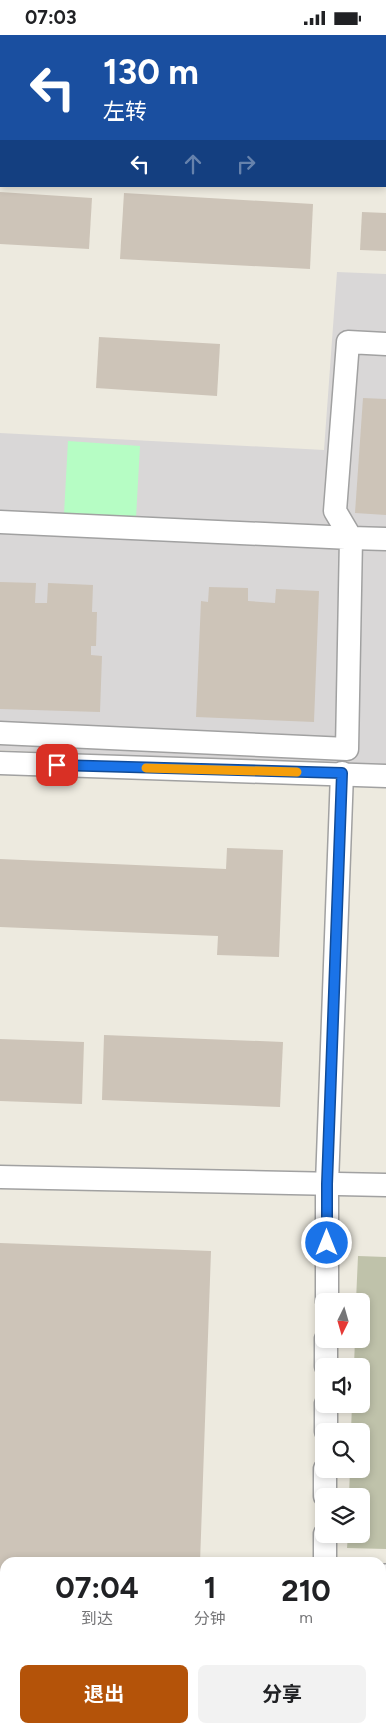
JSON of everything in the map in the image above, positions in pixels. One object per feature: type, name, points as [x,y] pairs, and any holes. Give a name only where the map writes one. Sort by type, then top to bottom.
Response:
[{"type":"street","points":[[0,733],[347,749],[351,538],[335,511],[348,342],[386,344]]},
{"type":"street","points":[[0,522],[386,539]]},
{"type":"street","points":[[0,763],[342,773],[386,776]]},
{"type":"street","points":[[327,1293],[327,1184],[342,773]]},
{"type":"street","points":[[0,1177],[386,1185]]},
{"type":"street","points":[[325,1543],[325,1557]]},
{"type":"shaded area","points":[[337,272],[386,274],[386,767],[0,750],[0,433],[324,450]]},
{"type":"shaded area","points":[[358,1256],[386,1257],[386,1549],[347,1548],[347,1543],[370,1543],[370,1488],[349,1488],[350,1478],[370,1478],[370,1423],[351,1423],[352,1413],[370,1413],[370,1358],[354,1358],[355,1348],[370,1348],[370,1293],[356,1293]]},
{"type":"green space","points":[[68,441],[140,446],[136,518],[64,514]]},
{"type":"building","points":[[0,192],[92,198],[89,249],[0,244]]},
{"type":"building","points":[[124,193],[313,204],[310,269],[120,259]]},
{"type":"building","points":[[362,212],[386,213],[386,251],[360,250]]},
{"type":"building","points":[[99,337],[220,344],[217,396],[96,388]]},
{"type":"building","points":[[363,398],[386,399],[386,515],[355,513]]},
{"type":"building","points":[[0,582],[36,583],[35,603],[47,603],[48,583],[93,585],[92,612],[97,612],[96,646],[91,646],[91,655],[102,656],[100,712],[0,709]]},
{"type":"building","points":[[209,587],[248,588],[248,601],[275,603],[276,589],[319,591],[314,722],[196,717],[201,601],[208,602]]},
{"type":"building","points":[[227,848],[283,850],[279,957],[217,955],[218,936],[0,927],[0,859],[226,869]]},
{"type":"building","points":[[104,1035],[283,1042],[280,1107],[102,1100]]},
{"type":"building","points":[[0,1039],[84,1042],[82,1104],[0,1101]]},
{"type":"building","points":[[0,1243],[211,1251],[200,1557],[0,1557]]},
{"type":"slow traffic","points":[[146,768],[297,772]]},
{"type":"route","points":[[57,765],[342,773],[327,1184],[327,1243]]}]
